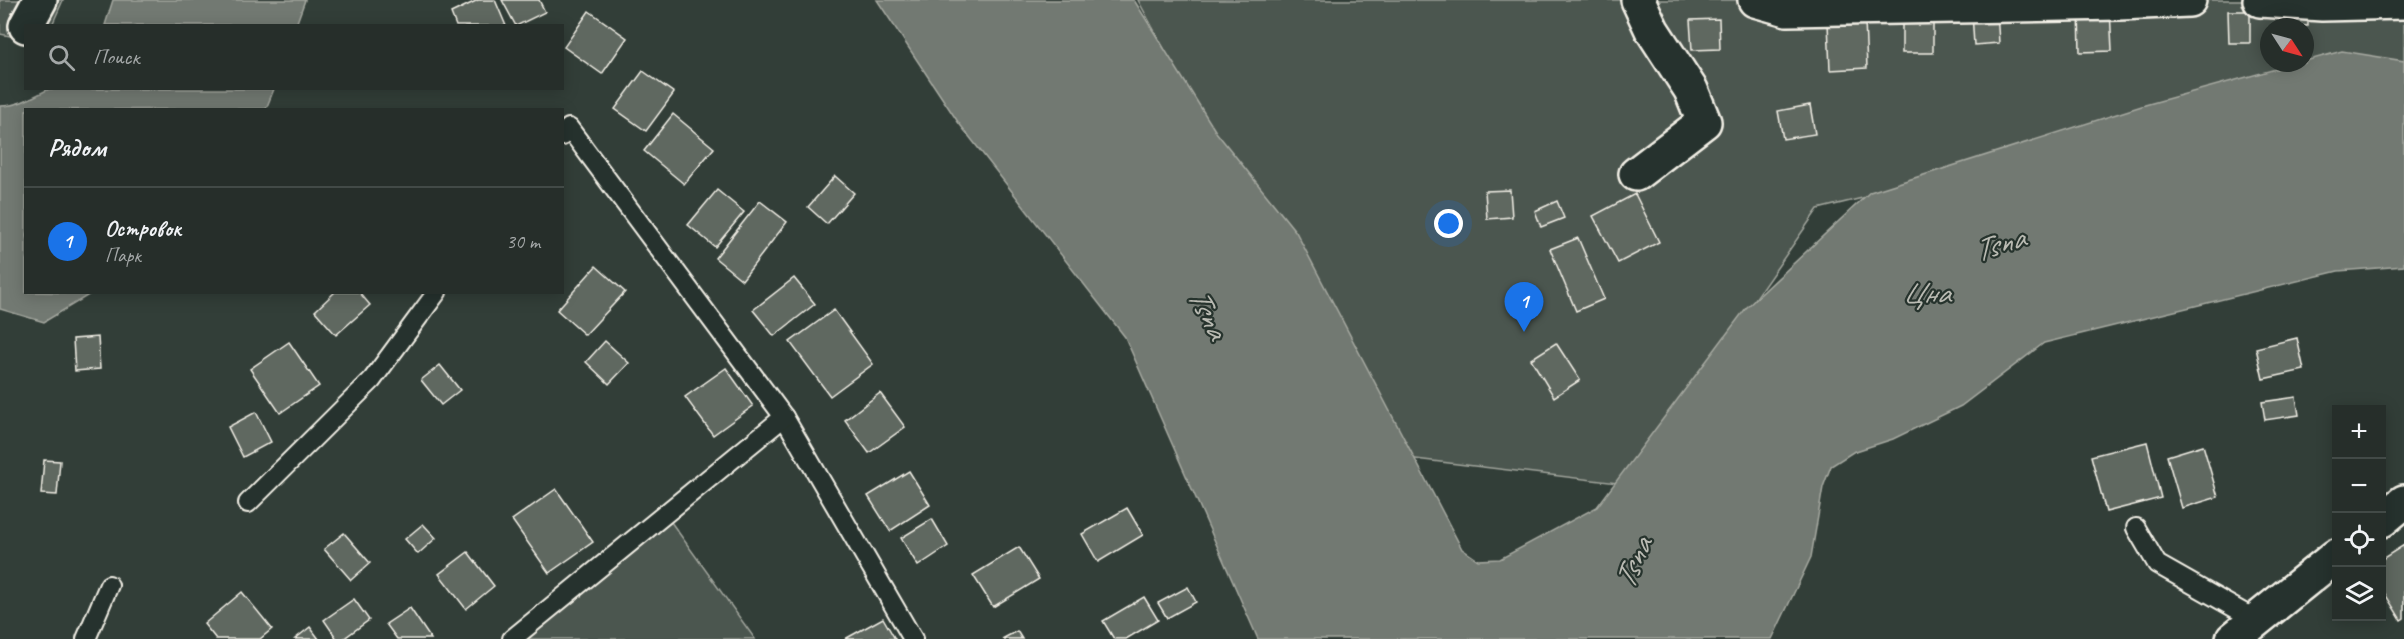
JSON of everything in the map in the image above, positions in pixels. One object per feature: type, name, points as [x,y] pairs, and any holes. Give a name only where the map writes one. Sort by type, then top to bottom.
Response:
[{"type":"street","points":[[27,24],[40,0]]},
{"type":"street","points":[[1636,174],[1704,122],[1691,90],[1652,30],[1638,0]]},
{"type":"street","points":[[1755,0],[1787,9],[2107,4],[2189,0]]},
{"type":"street","points":[[2260,0],[2322,4],[2404,2]]},
{"type":"street","points":[[0,28],[24,28]]},
{"type":"street","points":[[2386,517],[2403,502]]},
{"type":"street","points":[[2244,630],[2332,560]]},
{"type":"lane","points":[[564,134],[569,128],[784,417],[913,639]]},
{"type":"lane","points":[[248,503],[372,380],[436,294]]},
{"type":"lane","points":[[512,639],[784,417]]},
{"type":"lane","points":[[2136,528],[2157,564],[2244,630]]},
{"type":"lane","points":[[86,639],[109,585]]},
{"type":"shaded area","points":[[0,0],[63,0],[52,24],[24,24],[24,39],[0,34]]},
{"type":"shaded area","points":[[1138,0],[2404,0],[2404,117],[2182,119],[1818,209],[1626,484],[1382,455]]},
{"type":"shaded area","points":[[671,522],[755,639],[527,639]]},
{"type":"water","points":[[113,0],[305,0],[296,24],[105,24]]},
{"type":"water","name":"Цна","points":[[877,0],[1134,0],[1216,132],[1296,232],[1462,549],[1478,560],[1500,559],[1597,507],[1746,308],[1870,192],[2145,105],[2265,72],[2314,72],[2314,59],[2342,51],[2404,61],[2404,266],[2338,271],[2044,343],[1961,406],[1893,439],[1853,452],[1831,466],[1823,487],[1811,557],[1772,639],[1258,639],[1125,337],[958,122]]},
{"type":"water","points":[[47,90],[274,90],[266,108],[24,108],[24,294],[90,294],[44,322],[0,309],[0,106],[19,103]]},
{"type":"building","points":[[478,0],[495,0],[505,24],[455,24],[451,13]]},
{"type":"building","points":[[502,0],[539,0],[545,12],[520,24],[515,24]]},
{"type":"building","points":[[2279,4],[2308,5],[2308,18],[2279,18]]},
{"type":"building","points":[[2110,9],[2112,51],[2080,52],[2079,10]]},
{"type":"building","points":[[589,11],[627,38],[602,74],[564,47]]},
{"type":"building","points":[[2228,11],[2250,11],[2250,43],[2229,43]]},
{"type":"building","points":[[1997,12],[1999,43],[1974,45],[1972,13]]},
{"type":"building","points":[[1902,14],[1933,14],[1933,53],[1902,53]]},
{"type":"building","points":[[1719,19],[1720,49],[1692,50],[1690,20]]},
{"type":"building","points":[[1865,21],[1867,68],[1830,70],[1828,23]]},
{"type":"building","points":[[643,71],[674,93],[646,131],[615,109]]},
{"type":"building","points":[[1810,105],[1815,134],[1783,139],[1778,111]]},
{"type":"building","points":[[673,114],[714,148],[684,184],[644,151]]},
{"type":"building","points":[[835,176],[854,193],[827,224],[808,207]]},
{"type":"building","points":[[717,190],[744,212],[715,247],[688,225]]},
{"type":"building","points":[[1510,190],[1512,217],[1487,219],[1485,191]]},
{"type":"building","points":[[1635,194],[1659,242],[1618,263],[1593,216]]},
{"type":"building","points":[[760,201],[787,222],[742,280],[715,258]]},
{"type":"building","points":[[1557,201],[1564,218],[1541,227],[1535,211]]},
{"type":"building","points":[[1578,238],[1604,299],[1576,311],[1550,249]]},
{"type":"building","points":[[596,266],[625,292],[585,335],[557,310]]},
{"type":"building","points":[[794,278],[815,304],[774,336],[753,310]]},
{"type":"building","points":[[333,294],[361,294],[370,305],[336,335],[315,311]]},
{"type":"building","points":[[834,310],[873,364],[830,396],[790,342]]},
{"type":"building","points":[[98,337],[100,369],[75,371],[73,339]]},
{"type":"building","points":[[2297,338],[2304,370],[2263,379],[2256,348]]},
{"type":"building","points":[[605,341],[629,363],[609,384],[586,362]]},
{"type":"building","points":[[289,342],[319,386],[280,413],[250,369]]},
{"type":"building","points":[[1556,343],[1580,380],[1554,397],[1531,359]]},
{"type":"building","points":[[440,365],[460,390],[441,405],[421,380]]},
{"type":"building","points":[[726,368],[753,406],[713,435],[685,397]]},
{"type":"building","points":[[880,393],[905,427],[869,453],[845,420]]},
{"type":"building","points":[[2296,397],[2299,415],[2265,420],[2262,402]]},
{"type":"building","points":[[256,412],[271,442],[243,457],[228,427]]},
{"type":"building","points":[[2147,442],[2161,498],[2106,512],[2091,456]]},
{"type":"building","points":[[2203,445],[2218,497],[2182,508],[2167,456]]},
{"type":"building","points":[[44,460],[60,461],[57,495],[41,494]]},
{"type":"building","points":[[909,471],[930,505],[890,531],[868,496]]},
{"type":"building","points":[[556,489],[593,542],[549,573],[512,520]]},
{"type":"building","points":[[1127,508],[1143,535],[1098,562],[1082,534]]},
{"type":"building","points":[[932,519],[948,546],[918,566],[901,538]]},
{"type":"building","points":[[423,524],[436,538],[418,554],[405,539]]},
{"type":"building","points":[[344,533],[370,563],[351,580],[324,549]]},
{"type":"building","points":[[2404,545],[2404,618],[2401,620],[2386,596],[2386,556]]},
{"type":"building","points":[[1019,547],[1039,579],[993,607],[973,575]]},
{"type":"building","points":[[468,552],[494,586],[466,609],[439,574]]},
{"type":"building","points":[[1188,587],[1196,602],[1167,618],[1158,603]]},
{"type":"building","points":[[242,592],[272,629],[260,639],[216,639],[204,624]]},
{"type":"building","points":[[1144,597],[1158,620],[1126,639],[1114,639],[1103,621]]},
{"type":"building","points":[[354,599],[369,620],[343,639],[337,639],[324,620]]},
{"type":"building","points":[[410,608],[431,639],[397,639],[386,624]]},
{"type":"building","points":[[883,618],[895,639],[845,639]]},
{"type":"building","points":[[310,627],[319,639],[295,639]]},
{"type":"building","points":[[1017,631],[1022,639],[1002,639]]},
{"type":"place","name":"Островок","points":[[1524,332]]},
{"type":"water label","name":"Tsna","points":[[1999,244]]},
{"type":"water label","name":"Tsna","points":[[1208,313]]},
{"type":"water label","name":"Tsna","points":[[1633,563]]}]
